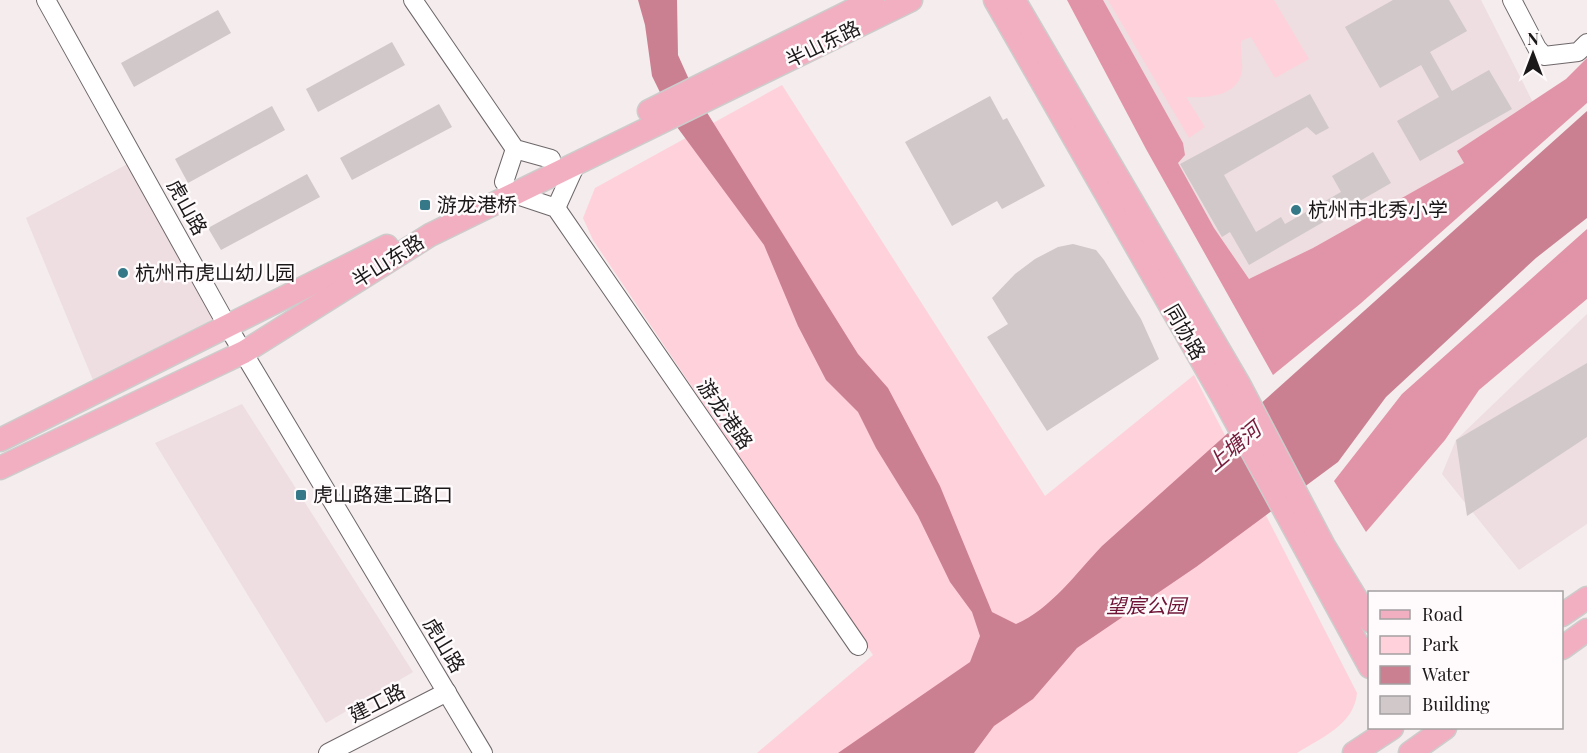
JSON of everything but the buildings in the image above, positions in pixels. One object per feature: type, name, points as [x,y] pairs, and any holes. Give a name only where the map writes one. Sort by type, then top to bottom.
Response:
[{"type":"main road","name":"半山东路","points":[[733,79],[873,0]]},
{"type":"main road","name":"半山东路","points":[[0,468],[244,352],[509,188],[551,159],[664,112],[911,0]]},
{"type":"main road","name":"同协路","points":[[995,0],[1231,390]]},
{"type":"main road","name":"同协路","points":[[1014,0],[1231,390],[1316,550],[1368,663]]},
{"type":"main road","name":"半山东路","points":[[0,440],[392,244],[429,220],[576,164],[664,112]]},
{"type":"main road","name":"同协路","points":[[1316,550],[1368,618]]},
{"type":"main road","points":[[1563,614],[1587,598]]},
{"type":"main road","points":[[1563,647],[1587,630]]},
{"type":"main road","points":[[1354,753],[1390,729]]},
{"type":"main road","points":[[1401,729],[1411,753],[1438,736]]},
{"type":"street","name":"虎山路","points":[[46,0],[228,327],[483,753]]},
{"type":"street","points":[[413,0],[515,149],[551,159]]},
{"type":"street","points":[[1512,0],[1537,48],[1545,56],[1578,52],[1587,43]]},
{"type":"street","points":[[515,149],[509,188],[556,208],[576,164]]},
{"type":"street","name":"游龙港路","points":[[556,208],[858,646]]},
{"type":"street","name":"建工路","points":[[328,753],[447,692]]},
{"type":"shaded area","points":[[1067,0],[1103,0],[1183,143],[1185,155],[1178,163],[1214,228],[1249,279],[1313,248],[1464,163],[1457,151],[1566,79],[1587,58],[1587,103],[1360,304],[1273,375],[1146,149]]},
{"type":"shaded area","name":"杭州市北秀小学","points":[[1089,0],[1481,0],[1544,124],[1242,296]]},
{"type":"shaded area","name":"杭州市虎山幼儿园","points":[[135,160],[228,327],[98,392],[26,218]]},
{"type":"shaded area","points":[[1587,229],[1587,299],[1479,390],[1445,440],[1366,532],[1334,481],[1402,394]]},
{"type":"shaded area","points":[[1587,314],[1587,524],[1519,570],[1442,474],[1456,440]]},
{"type":"shaded area","points":[[242,404],[413,672],[326,723],[155,443]]},
{"type":"green space","points":[[1108,0],[1274,0],[1309,59],[1275,78],[1251,37],[1241,41],[1242,70],[1235,86],[1212,96],[1186,97],[1205,127],[1189,138]]},
{"type":"green space","name":"望宸公园","points":[[782,85],[1045,496],[1194,375],[1357,693],[1350,714],[1335,729],[1297,753],[757,753],[873,655],[593,240],[583,218],[595,188]]},
{"type":"water","name":"上塘河","points":[[638,0],[677,0],[678,55],[696,95],[858,354],[888,388],[940,486],[992,612],[1016,624],[1052,600],[1102,546],[1587,111],[1587,218],[1536,258],[1386,397],[1338,462],[1196,567],[1077,648],[1033,699],[994,726],[974,753],[838,753],[970,662],[980,636],[972,612],[950,582],[918,516],[876,448],[858,412],[826,380],[798,326],[764,245],[677,127],[652,76],[645,25]]},
{"type":"place","name":"游龙港桥","points":[[425,205]]},
{"type":"place","name":"杭州市北秀小学","points":[[1296,210]]},
{"type":"place","name":"杭州市虎山幼儿园","points":[[123,273]]},
{"type":"place","name":"虎山路建工路口","points":[[301,495]]}]
